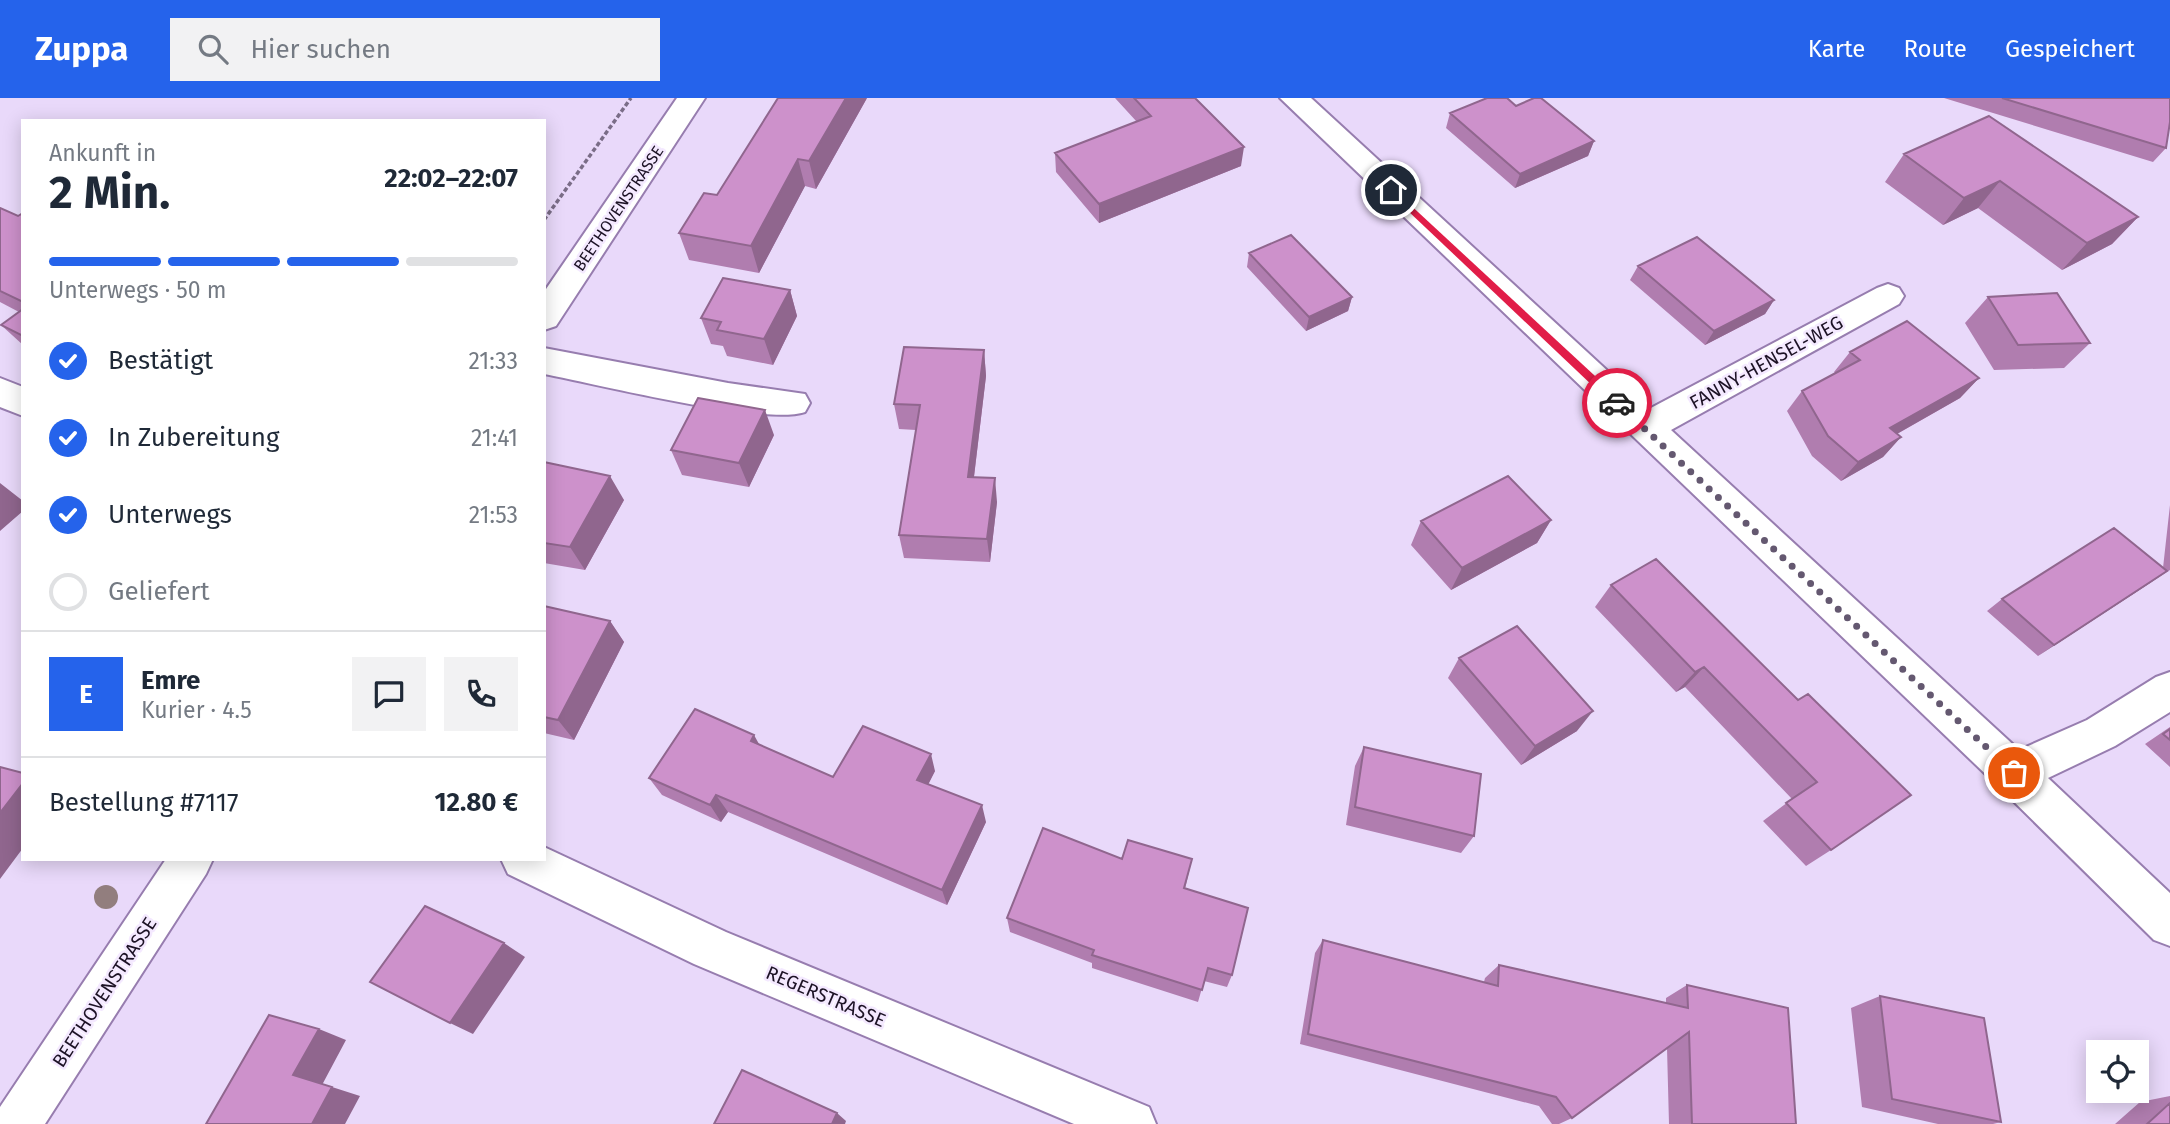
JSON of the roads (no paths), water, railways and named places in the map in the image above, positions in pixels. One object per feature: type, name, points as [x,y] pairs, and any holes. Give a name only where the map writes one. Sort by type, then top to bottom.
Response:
[{"type":"street","name":"BEETHOVENSTRASSE","points":[[546,315],[691,98]]},
{"type":"street","points":[[1294,98],[2014,773],[2170,924]]},
{"type":"street","name":"FANNY-HENSEL-WEG","points":[[1644,428],[1888,296]]},
{"type":"street","points":[[546,361],[728,396],[793,403]]},
{"type":"street","points":[[0,391],[21,402]]},
{"type":"street","points":[[2014,773],[2101,733],[2170,690]]},
{"type":"street","name":"BEETHOVENSTRASSE","points":[[17,1124],[190,861]]},
{"type":"street","name":"REGERSTRASSE","points":[[527,861],[710,948],[1132,1124]]}]
